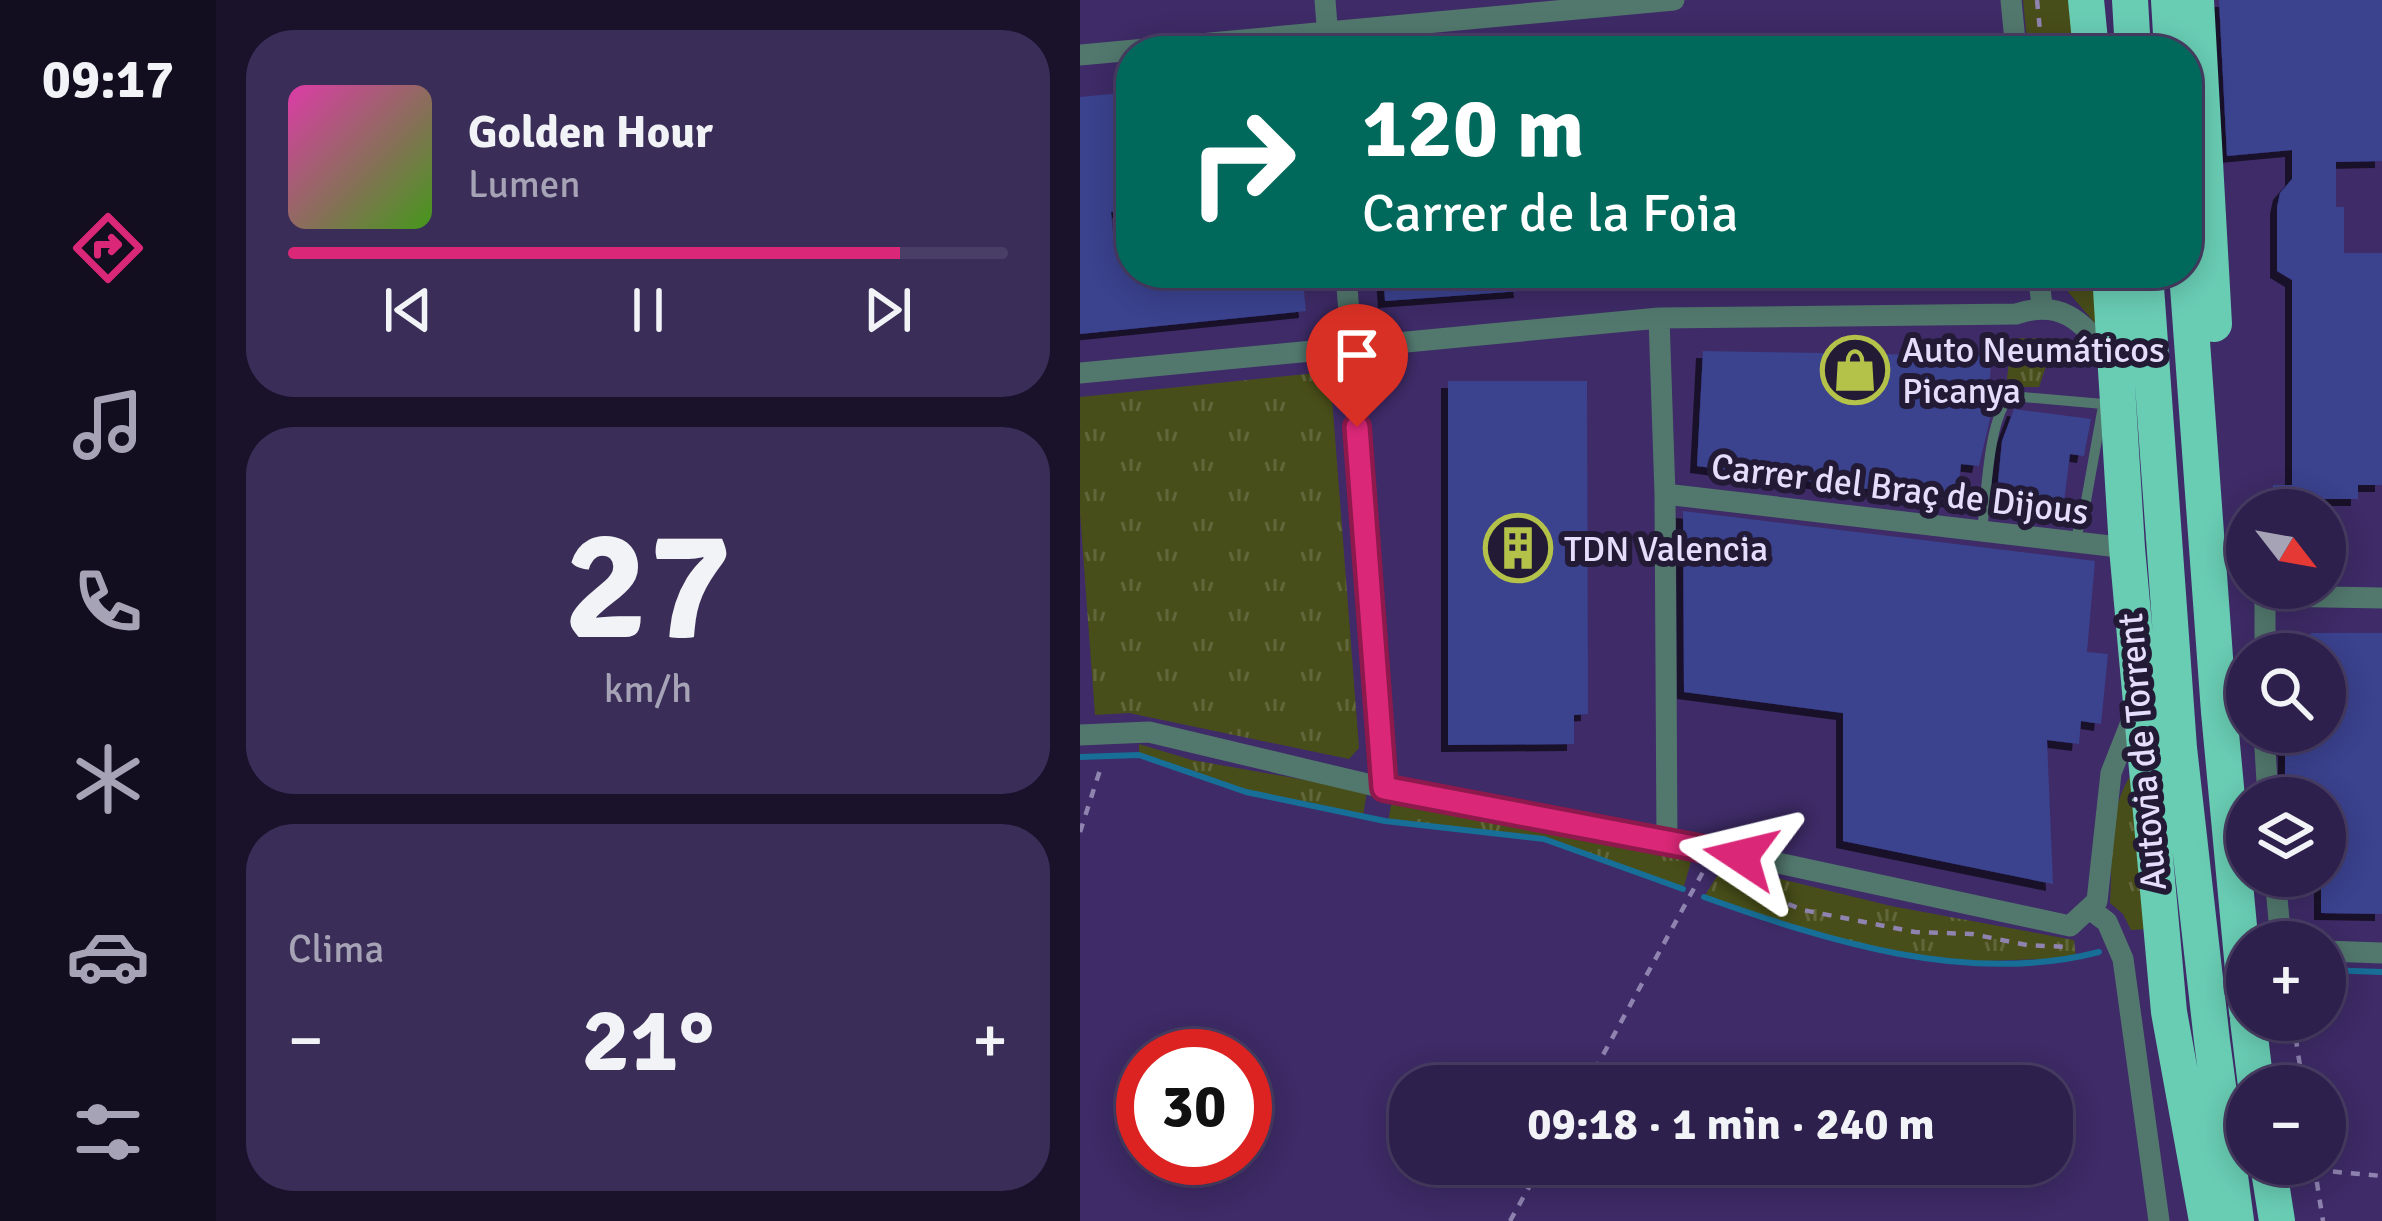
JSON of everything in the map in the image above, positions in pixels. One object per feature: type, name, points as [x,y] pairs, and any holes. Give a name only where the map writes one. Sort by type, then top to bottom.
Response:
[{"type":"highway","points":[[2086,0],[2090,36]]},
{"type":"highway","points":[[2130,0],[2132,36]]},
{"type":"highway","points":[[2169,0],[2171,36]]},
{"type":"highway","points":[[2196,0],[2198,36]]},
{"type":"highway","points":[[2202,100],[2214,300],[2219,712]]},
{"type":"highway","points":[[2111,288],[2127,548],[2169,1012],[2207,1221]]},
{"type":"highway","name":"Autovia de Torrent","points":[[2147,288],[2179,748],[2236,1221]]},
{"type":"highway","points":[[2188,288],[2238,921]]},
{"type":"highway","points":[[2271,1185],[2277,1221]]},
{"type":"street","points":[[1325,0],[1328,36]]},
{"type":"street","points":[[1377,36],[1674,0]]},
{"type":"street","points":[[2011,0],[2015,36]]},
{"type":"street","points":[[1080,55],[1116,53]]},
{"type":"street","points":[[1347,288],[1384,788]]},
{"type":"street","points":[[2040,288],[2042,305]]},
{"type":"street","points":[[1080,374],[1659,318],[2016,314],[2042,305],[2068,313],[2118,366]]},
{"type":"street","points":[[1659,318],[1667,844]]},
{"type":"street","name":"Carrer del Braç de Dijous","points":[[1665,494],[2127,548]]},
{"type":"street","points":[[2265,633],[2265,596],[2382,598]]},
{"type":"street","points":[[1080,735],[1149,732],[1384,788],[2070,926],[2097,901],[2111,773],[2142,694]]},
{"type":"street","points":[[2091,910],[2107,922],[2123,959],[2158,1221]]},
{"type":"street","points":[[2346,951],[2382,953]]},
{"type":"lane","points":[[2074,542],[2084,512],[2103,404],[2118,366]]},
{"type":"lane","points":[[1982,531],[1996,422],[2005,400],[2103,404]]},
{"type":"path","points":[[2037,0],[2041,36]]},
{"type":"path","points":[[1080,832],[1101,767]]},
{"type":"path","points":[[1598,1065],[1690,901],[1712,852]]},
{"type":"path","points":[[1766,874],[1771,897],[1803,910],[1915,932],[1972,934],[2058,948],[2078,945]]},
{"type":"path","points":[[2346,1171],[2382,1176]]},
{"type":"path","points":[[1510,1221],[1530,1185]]},
{"type":"path","points":[[2318,1185],[2323,1221]]},
{"type":"green space","points":[[2023,0],[2075,0],[2078,36],[2027,36]]},
{"type":"green space","points":[[2065,288],[2099,288],[2099,328]]},
{"type":"green space","points":[[2012,338],[2069,339],[2061,360],[2048,360],[2039,387],[2006,387]]},
{"type":"green space","points":[[1317,373],[1331,385],[1359,748],[1349,759],[1129,713],[1095,715],[1080,513],[1080,397]]},
{"type":"green space","points":[[1139,744],[1192,760],[1367,791],[1363,816],[1246,792],[1139,755]]},
{"type":"green space","points":[[2132,774],[2150,929],[2131,930],[2110,903],[2115,819]]},
{"type":"green space","points":[[1392,800],[1571,833],[1691,862],[1683,889],[1544,839],[1388,822]]},
{"type":"green space","points":[[1724,865],[1891,906],[2074,940],[2076,958],[1953,962],[1835,939],[1704,897]]},
{"type":"building","points":[[2219,0],[2382,0],[2382,161],[2336,162],[2336,207],[2344,207],[2344,253],[2382,253],[2382,485],[2358,485],[2358,499],[2346,499],[2346,489],[2273,489],[2273,485],[2292,485],[2292,280],[2277,271],[2277,207],[2280,193],[2292,179],[2292,150],[2227,156]]},
{"type":"building","points":[[1116,93],[1116,212],[1111,212],[1116,288],[1304,288],[1306,311],[1080,334],[1080,97]]},
{"type":"building","points":[[1384,288],[1521,291],[1385,301]]},
{"type":"building","points":[[1703,351],[1992,356],[1987,405],[1993,406],[1979,466],[1961,464],[1957,501],[1697,466]]},
{"type":"building","name":"TDN Valencia","points":[[1448,381],[1587,381],[1588,714],[1574,715],[1574,744],[1448,745]]},
{"type":"building","points":[[2014,409],[2091,419],[2084,456],[2070,454],[2063,510],[1996,502],[2002,441]]},
{"type":"building","points":[[1683,511],[2095,561],[2087,652],[2108,654],[2101,724],[2081,721],[2079,744],[2047,740],[2053,884],[1843,841],[1843,713],[1684,692]]},
{"type":"building","points":[[2346,633],[2382,633],[2382,914],[2321,913],[2321,897],[2346,897],[2346,777],[2285,777],[2285,753],[2346,753]]},
{"type":"waterway","points":[[1080,757],[1139,755],[1246,792],[1385,821],[1544,839],[1683,889]]},
{"type":"waterway","points":[[1704,897],[1799,929],[1898,954],[1999,964],[2099,952]]},
{"type":"waterway","points":[[2346,971],[2382,972]]},
{"type":"place","name":"Auto Neumáticos Picanya","points":[[1855,370]]},
{"type":"place","name":"TDN Valencia","points":[[1518,548]]},
{"type":"route","points":[[1357,427],[1384,788],[1741,856]]}]
